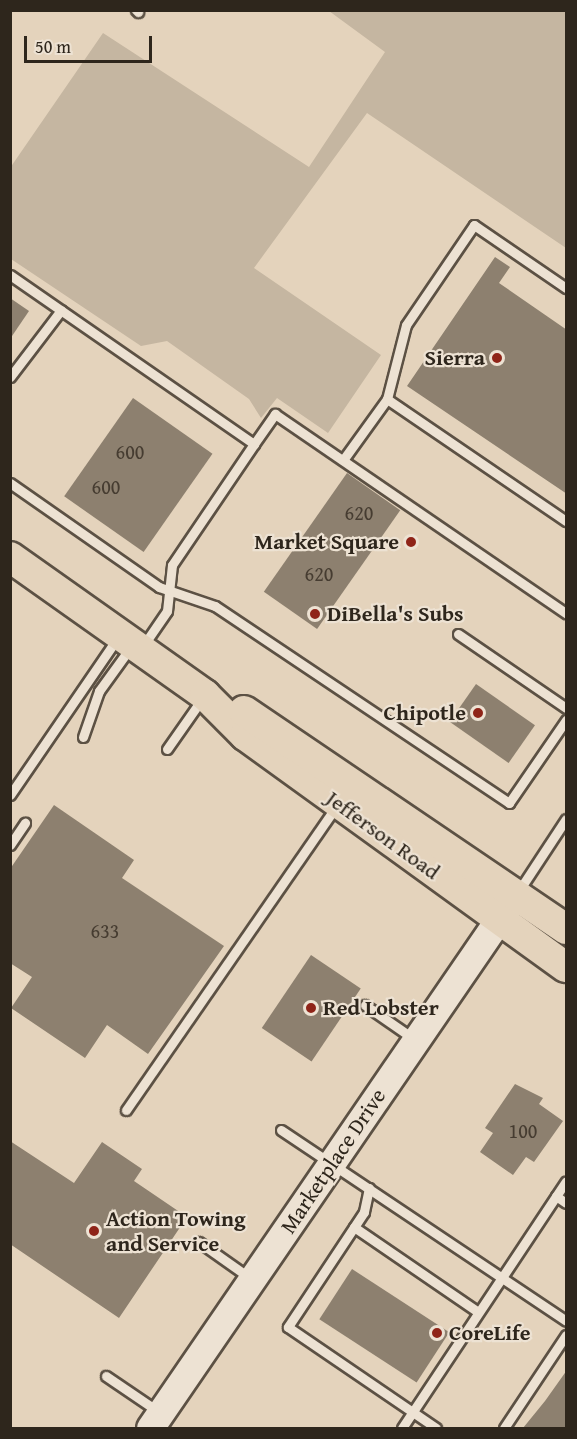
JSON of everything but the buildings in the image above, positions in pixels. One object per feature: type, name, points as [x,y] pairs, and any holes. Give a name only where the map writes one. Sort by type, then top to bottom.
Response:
[{"type":"main road","name":"Jefferson Road","points":[[10,557],[206,695],[245,735],[567,967]]},
{"type":"main road","name":"Jefferson Road","points":[[206,695],[247,712],[567,929]]},
{"type":"street","name":"Marketplace Drive","points":[[155,1421],[516,894]]},
{"type":"lane","points":[[343,460],[387,399],[406,325],[474,225],[567,288]]},
{"type":"lane","points":[[10,275],[254,444]]},
{"type":"lane","points":[[10,377],[61,310]]},
{"type":"lane","points":[[387,399],[567,521]]},
{"type":"lane","points":[[10,795],[131,642],[167,611],[172,565],[275,414],[567,613]]},
{"type":"lane","points":[[10,483],[170,591],[215,606],[509,803],[567,720]]},
{"type":"lane","points":[[458,634],[567,708]]},
{"type":"lane","points":[[83,737],[99,691],[131,642]]},
{"type":"lane","points":[[167,749],[206,695]]},
{"type":"lane","points":[[126,1110],[338,803]]},
{"type":"lane","points":[[516,894],[567,819]]},
{"type":"lane","points":[[10,845],[26,823]]},
{"type":"lane","points":[[365,1005],[416,1040]]},
{"type":"lane","points":[[281,1130],[567,1321]]},
{"type":"lane","points":[[402,1428],[501,1276],[567,1181]]},
{"type":"lane","points":[[369,1188],[364,1212],[288,1327],[436,1428]]},
{"type":"lane","points":[[556,1196],[567,1203]]},
{"type":"lane","points":[[354,1227],[478,1312]]},
{"type":"lane","points":[[199,1242],[252,1279]]},
{"type":"lane","points":[[504,1428],[567,1335]]},
{"type":"lane","points":[[106,1376],[155,1421]]},
{"type":"shaded area","points":[[329,11],[566,11],[566,248],[367,113],[254,268],[381,355],[328,433],[277,398],[261,418],[249,399],[167,341],[141,346],[11,259],[10,168],[103,33],[309,167],[385,52]]},
{"type":"place","name":"Sierra","points":[[497,358]]},
{"type":"place","name":"Market Square","points":[[411,542]]},
{"type":"place","name":"DiBella's Subs","points":[[315,614]]},
{"type":"place","name":"Chipotle","points":[[478,713]]},
{"type":"place","name":"Red Lobster","points":[[311,1008]]},
{"type":"place","name":"Action Towing and Service","points":[[94,1231]]},
{"type":"place","name":"CoreLife","points":[[437,1333]]}]
